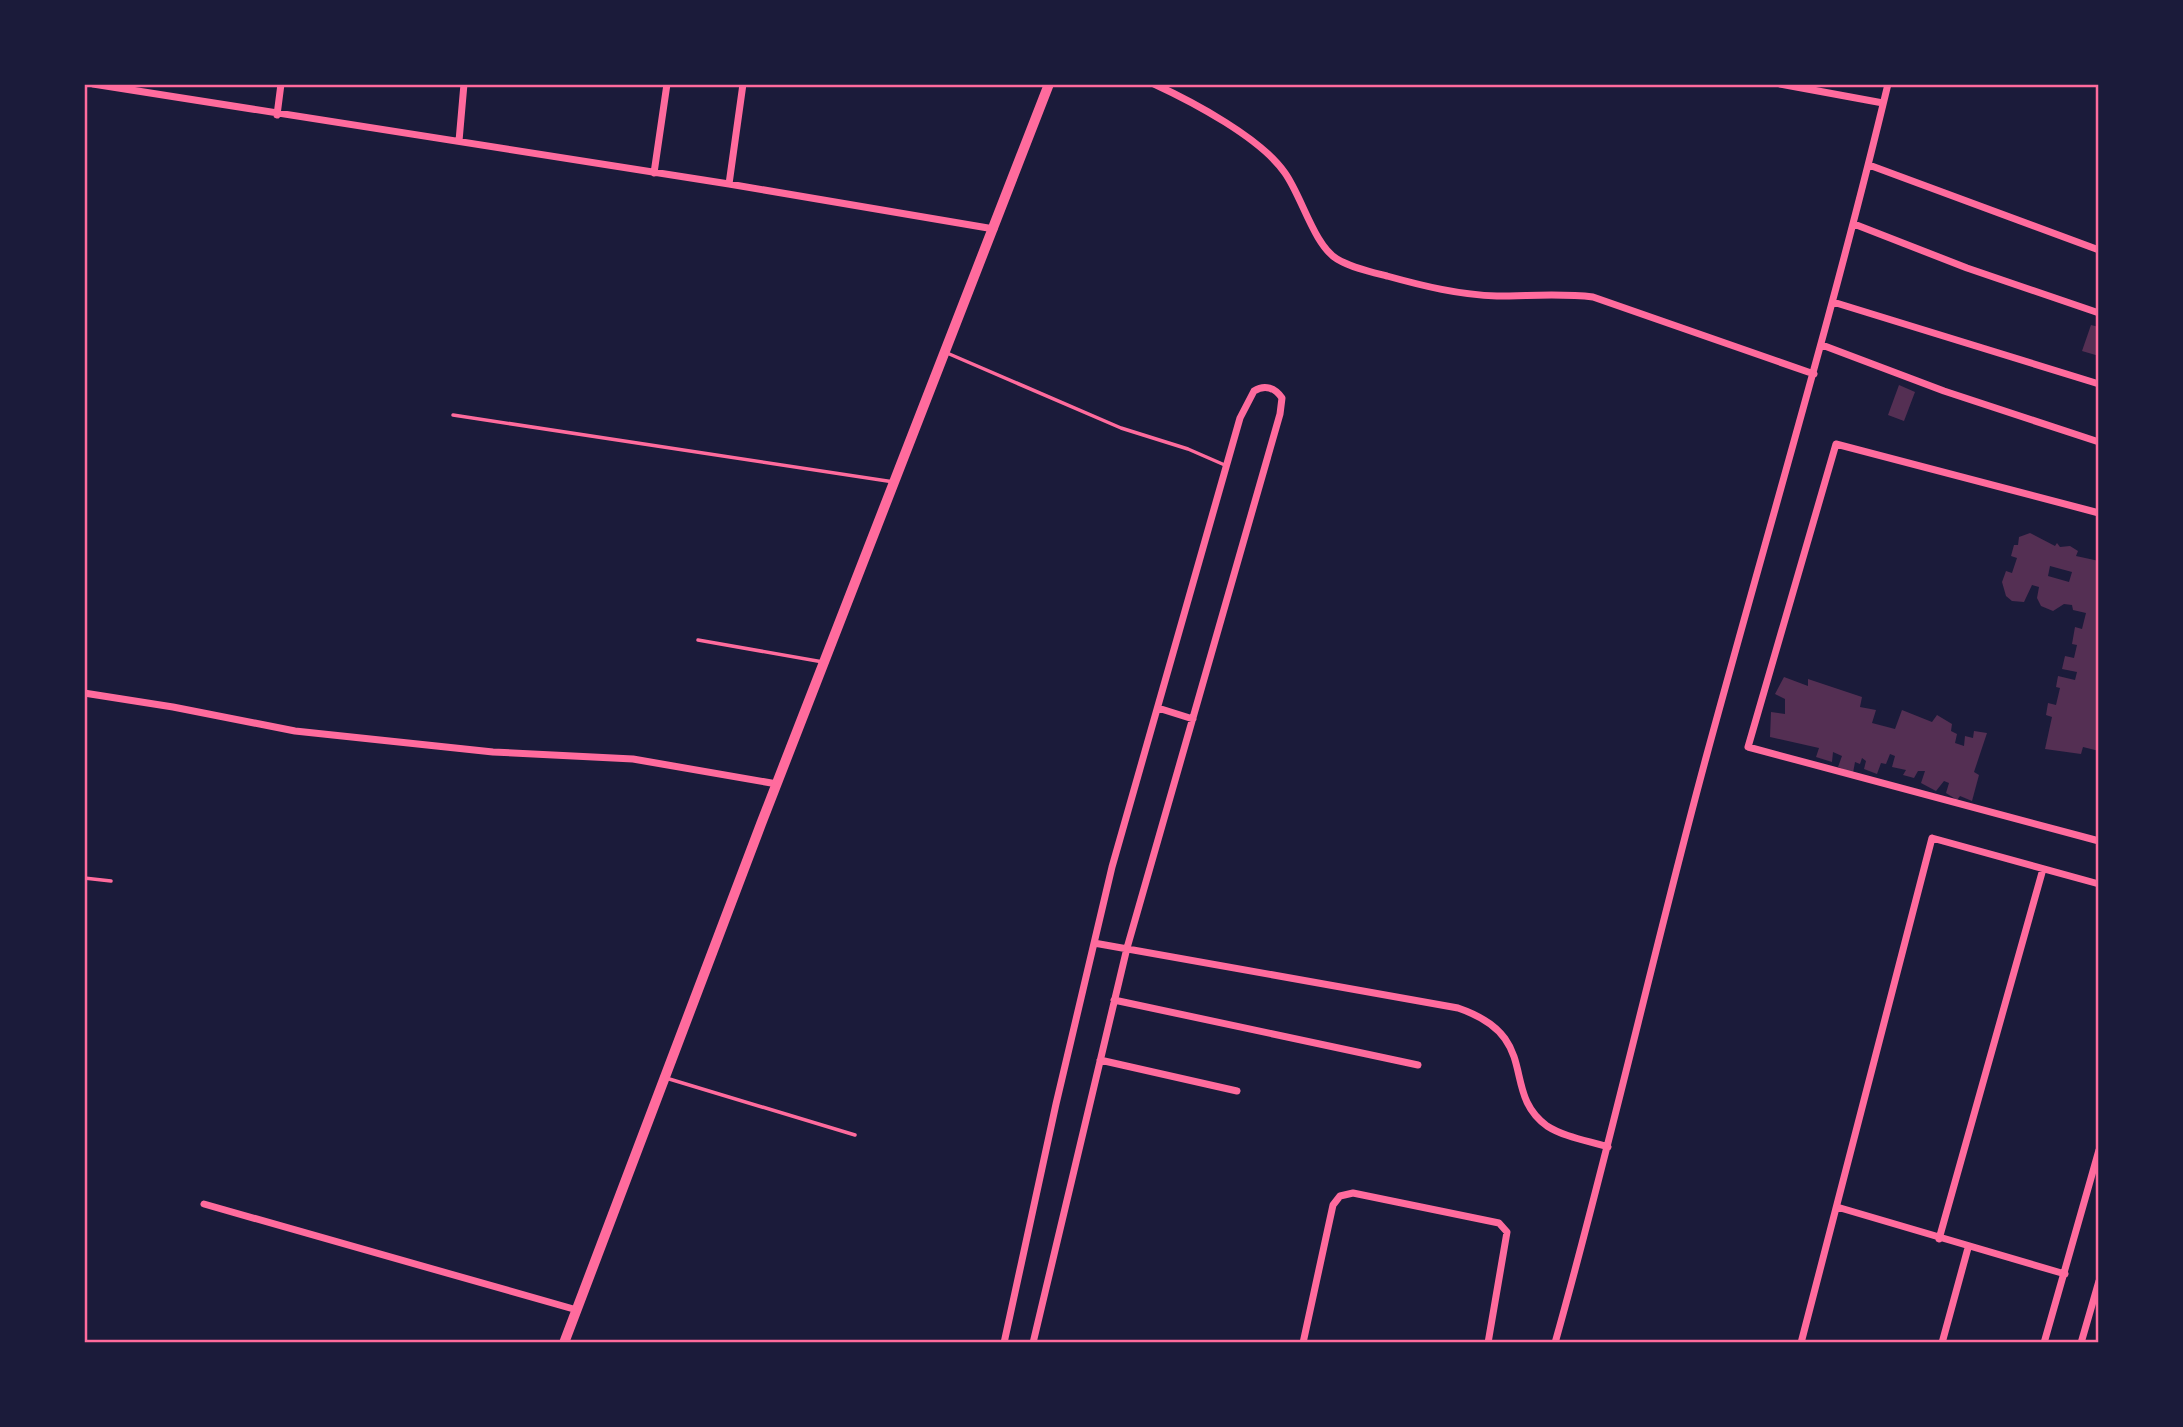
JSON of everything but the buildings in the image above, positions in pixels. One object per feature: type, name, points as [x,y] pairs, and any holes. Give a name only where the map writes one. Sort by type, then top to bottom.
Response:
[{"type":"street","points":[[93,84],[729,184],[994,229]]},
{"type":"street","points":[[277,115],[281,84]]},
{"type":"street","points":[[459,141],[464,84]]},
{"type":"street","points":[[654,173],[667,84]]},
{"type":"street","points":[[729,184],[743,84]]},
{"type":"street","points":[[564,1343],[777,784],[947,353],[1049,84]]},
{"type":"street","points":[[1154,84],[1173,93],[1268,153],[1296,190],[1325,250],[1350,266],[1451,291],[1496,296],[1593,297],[1814,374]]},
{"type":"street","points":[[1780,84],[1883,103]]},
{"type":"street","points":[[1555,1343],[1608,1147],[1706,755],[1822,345],[1888,84]]},
{"type":"street","points":[[1869,165],[2099,250]]},
{"type":"street","points":[[1854,224],[1967,268],[2099,313]]},
{"type":"street","points":[[1833,302],[2099,384]]},
{"type":"street","points":[[1822,345],[1944,391],[2099,442]]},
{"type":"street","points":[[1004,1343],[1094,943],[1227,466],[1246,403],[1260,387],[1277,391],[1282,398],[1280,414],[1127,948],[1033,1343]]},
{"type":"street","points":[[2099,513],[1836,444],[1748,747],[2099,841]]},
{"type":"street","points":[[84,693],[295,731],[493,752],[633,759],[777,784]]},
{"type":"street","points":[[1158,708],[1193,719]]},
{"type":"street","points":[[1801,1343],[1932,838],[2099,884]]},
{"type":"street","points":[[1939,1239],[2043,869]]},
{"type":"street","points":[[1094,943],[1458,1009],[1477,1015],[1499,1028],[1513,1050],[1527,1100],[1537,1116],[1549,1127],[1608,1147]]},
{"type":"street","points":[[1114,1000],[1418,1065]]},
{"type":"street","points":[[1100,1060],[1237,1091]]},
{"type":"street","points":[[2044,1343],[2099,1150]]},
{"type":"street","points":[[1303,1343],[1333,1205],[1340,1196],[1353,1193],[1499,1223],[1503,1227],[1507,1232],[1488,1343]]},
{"type":"street","points":[[204,1204],[577,1310]]},
{"type":"street","points":[[1837,1207],[2065,1275]]},
{"type":"street","points":[[1942,1343],[1968,1248]]},
{"type":"street","points":[[2081,1343],[2099,1281]]},
{"type":"lane","points":[[947,353],[1122,428],[1188,449],[1227,466]]},
{"type":"lane","points":[[453,415],[896,483]]},
{"type":"lane","points":[[698,639],[825,662]]},
{"type":"lane","points":[[84,878],[111,881]]},
{"type":"lane","points":[[666,1078],[855,1135]]}]
